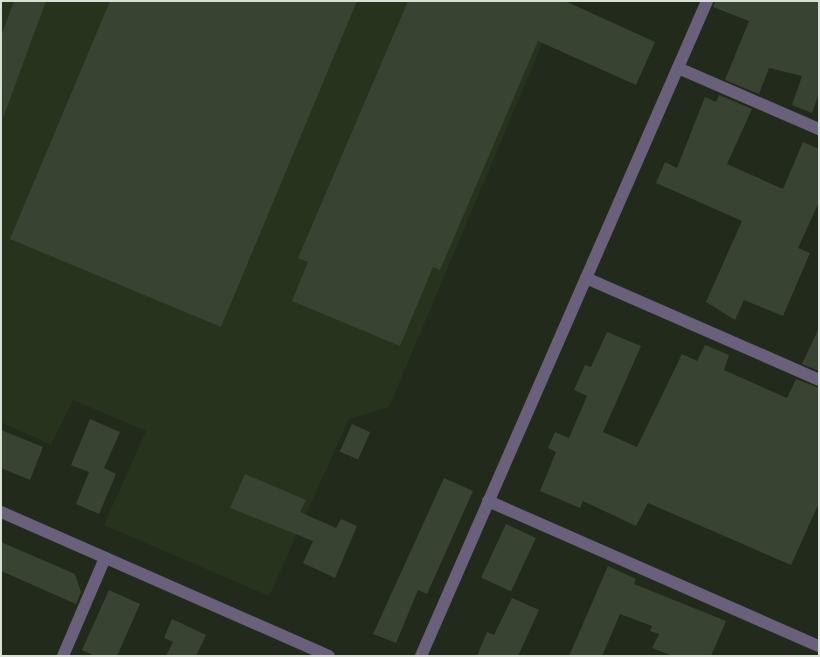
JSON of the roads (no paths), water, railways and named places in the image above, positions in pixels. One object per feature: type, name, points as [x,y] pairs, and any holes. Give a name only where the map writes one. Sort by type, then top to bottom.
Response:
[{"type":"street","points":[[421,656],[707,1]]},
{"type":"street","points":[[678,68],[819,129]]},
{"type":"street","points":[[586,278],[819,380]]},
{"type":"street","points":[[488,501],[819,646]]},
{"type":"street","points":[[1,512],[328,656]]},
{"type":"street","points":[[63,656],[105,558]]}]
